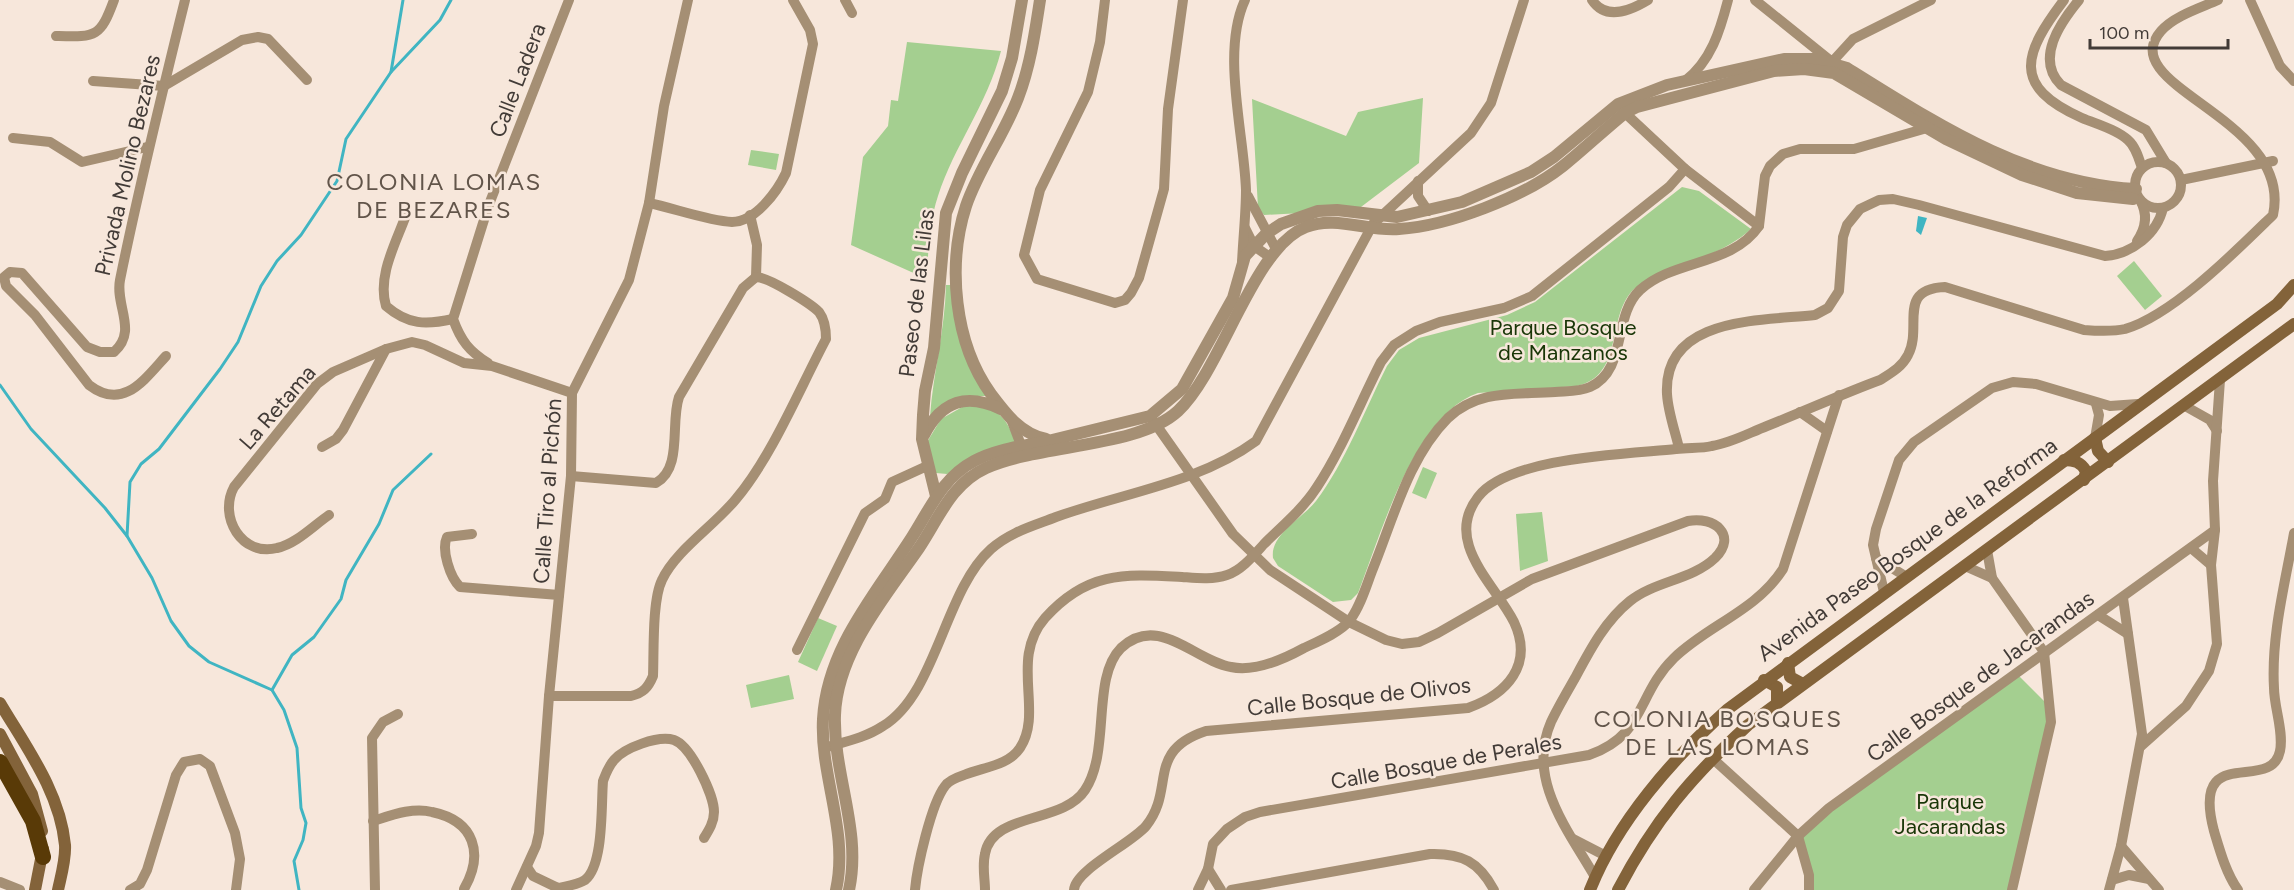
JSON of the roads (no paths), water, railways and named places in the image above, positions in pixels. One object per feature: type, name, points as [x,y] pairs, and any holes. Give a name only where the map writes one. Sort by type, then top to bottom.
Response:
[{"type":"highway","points":[[0,762],[33,821],[43,856]]},
{"type":"main road","name":"Avenida Paseo Bosque de la Reforma","points":[[1590,890],[1606,856],[1670,765],[1710,724],[1764,680],[2277,304],[2294,285]]},
{"type":"main road","points":[[1618,890],[1661,817],[1712,758],[1778,702],[2294,324]]},
{"type":"main road","points":[[2095,438],[2098,451],[2108,462]]},
{"type":"main road","points":[[2064,460],[2072,460],[2082,465],[2086,471],[2084,480]]},
{"type":"main road","points":[[1788,663],[1790,677],[1803,684]]},
{"type":"main road","points":[[1764,680],[1777,687],[1778,702]]},
{"type":"main road","points":[[0,703],[48,784],[59,819],[65,845],[58,890]]},
{"type":"main road","points":[[0,734],[37,805],[42,828],[43,856],[35,890]]},
{"type":"street","points":[[56,36],[93,36],[101,31],[114,0]]},
{"type":"street","name":"Privada Molino Bezares","points":[[165,357],[145,381],[132,390],[116,395],[101,394],[89,385],[35,315],[6,286],[4,277],[10,272],[22,273],[87,348],[100,352],[114,352],[122,345],[127,332],[118,288],[147,147],[185,0]]},
{"type":"street","name":"Calle Ladera","points":[[453,319],[488,207],[569,0]]},
{"type":"street","name":"Calle Tiro al Pichón","points":[[516,890],[539,833],[549,696],[571,476],[572,393],[625,293],[649,203],[664,105],[688,0]]},
{"type":"street","points":[[649,203],[734,222],[750,215],[771,197],[786,173],[813,44],[810,30],[794,0]]},
{"type":"street","points":[[845,0],[852,13]]},
{"type":"street","name":"Paseo de las Lilas","points":[[936,496],[922,439],[925,391],[934,348],[946,213],[962,173],[1002,91],[1012,58],[1022,0]]},
{"type":"street","name":"Paseo de las Lilas","points":[[1023,451],[1007,414],[977,372],[967,350],[961,320],[957,254],[967,204],[1012,111],[1024,80],[1040,0]]},
{"type":"street","points":[[1105,0],[1100,42],[1088,92],[1040,190],[1024,255],[1037,279],[1115,303],[1125,300],[1139,278],[1164,189],[1168,109],[1183,0]]},
{"type":"street","points":[[849,890],[853,857],[852,831],[836,744],[837,697],[857,643],[872,616],[946,502],[963,483],[978,472],[1051,440],[1153,421],[1182,389],[1233,298],[1242,263],[1246,190],[1233,43],[1237,16],[1245,0]]},
{"type":"street","points":[[824,748],[869,734],[886,725],[897,714],[920,683],[976,565],[1010,534],[1073,511],[1192,475],[1239,454],[1256,441],[1370,229],[1379,217],[1471,133],[1491,103],[1524,0]]},
{"type":"street","points":[[1592,0],[1600,9],[1614,13],[1627,12],[1648,0]]},
{"type":"street","points":[[1685,81],[1698,68],[1713,46],[1721,28],[1728,0]]},
{"type":"street","points":[[1755,0],[1832,62],[1951,130],[2026,166],[2079,183],[2136,196],[2150,207],[2163,208]]},
{"type":"street","points":[[1242,263],[1266,234],[1290,219],[1318,211],[1337,210],[1379,217],[1407,216],[1462,202],[1531,172],[1554,157],[1618,104],[1641,93],[1685,81],[1786,64],[1832,62],[1853,39],[1931,0]]},
{"type":"street","points":[[2064,0],[2030,54],[2032,72],[2039,90],[2062,109],[2128,140],[2142,168]]},
{"type":"street","points":[[1679,448],[1667,393],[1669,375],[1681,350],[1694,338],[1719,327],[1815,315],[1828,308],[1839,291],[1843,237],[1847,225],[1860,209],[1872,202],[1886,199],[1919,205],[2098,255],[2111,256],[2128,250],[2154,230],[2163,208],[2178,198],[2181,180],[2178,173],[2166,163],[2146,130],[2069,89],[2055,79],[2050,68],[2050,50],[2068,13],[2079,0]]},
{"type":"street","name":"Calle Bosque de Olivos","points":[[1074,890],[1074,885],[1084,873],[1132,839],[1146,826],[1155,811],[1167,758],[1176,746],[1188,737],[1206,731],[1468,708],[1490,700],[1506,688],[1517,669],[1520,646],[1514,623],[1473,559],[1467,543],[1468,518],[1477,497],[1493,482],[1517,470],[1546,463],[1697,448],[1726,442],[1880,380],[1897,369],[1908,354],[1913,338],[1914,305],[1920,294],[1930,288],[1945,287],[2084,330],[2124,329],[2151,318],[2192,287],[2273,215],[2280,200],[2280,180],[2265,147],[2244,127],[2166,75],[2156,62],[2155,43],[2161,31],[2176,20],[2217,0]]},
{"type":"street","points":[[2250,0],[2280,66],[2294,81]]},
{"type":"street","points":[[93,81],[164,86],[242,39],[258,37],[268,39],[307,80]]},
{"type":"street","points":[[836,890],[840,869],[840,839],[824,748],[826,694],[842,648],[862,610],[912,537],[936,496],[955,474],[972,462],[1001,450],[1023,451],[1153,421],[1175,413],[1192,396],[1273,254],[1295,232],[1312,225],[1336,223],[1370,229],[1420,226],[1466,214],[1501,200],[1561,167],[1625,113],[1672,96],[1786,64],[1844,77],[1927,128],[1987,160],[2048,185],[2091,196],[2136,196]]},
{"type":"street","points":[[1625,113],[1685,169],[1759,226]]},
{"type":"street","points":[[986,890],[985,854],[989,841],[1000,831],[1015,824],[1069,806],[1083,794],[1093,777],[1098,758],[1107,676],[1113,659],[1122,647],[1140,638],[1160,636],[1177,641],[1214,662],[1242,669],[1284,658],[1349,622],[1418,456],[1448,419],[1466,403],[1479,398],[1578,391],[1598,383],[1611,368],[1629,306],[1638,292],[1659,278],[1740,246],[1749,239],[1759,226],[1765,176],[1770,166],[1783,154],[1800,149],[1854,149],[1927,128]]},
{"type":"street","points":[[13,138],[50,142],[82,162],[147,147]]},
{"type":"street","points":[[2181,180],[2273,161]]},
{"type":"street","points":[[2128,250],[2144,228],[2144,211],[2136,196],[2137,176],[2142,168],[2154,162],[2166,163]]},
{"type":"street","points":[[915,890],[917,871],[931,820],[945,785],[962,775],[1007,760],[1020,748],[1027,730],[1026,670],[1031,643],[1051,612],[1066,597],[1086,585],[1107,577],[1126,574],[1214,578],[1229,575],[1254,555],[1317,487],[1381,362],[1394,345],[1428,326],[1504,308],[1532,296],[1669,187],[1685,169]]},
{"type":"street","points":[[1418,181],[1419,196],[1428,211]]},
{"type":"street","points":[[1246,190],[1273,254]]},
{"type":"street","points":[[406,215],[383,279],[382,293],[386,306],[411,322],[430,324],[453,319],[462,342],[470,352],[492,366]]},
{"type":"street","points":[[750,215],[758,255],[756,278]]},
{"type":"street","points":[[1244,221],[1247,236],[1254,246],[1273,254]]},
{"type":"street","points":[[549,696],[631,696],[641,693],[649,686],[653,676],[661,581],[670,567],[735,500],[755,473],[826,339],[824,322],[818,311],[767,279],[756,278],[743,288],[679,397],[675,409],[671,468],[665,478],[656,483],[571,476]]},
{"type":"street","name":"La Retama","points":[[329,515],[292,542],[278,548],[264,549],[251,546],[238,536],[231,522],[230,496],[317,384],[333,372],[386,349],[412,342],[425,345],[464,363],[492,366],[572,393]]},
{"type":"street","points":[[322,447],[336,439],[343,430],[386,349]]},
{"type":"street","points":[[2140,747],[2186,706],[2209,671],[2217,644],[2211,565],[2215,530],[2213,481],[2220,380]]},
{"type":"street","points":[[1884,592],[1873,545],[1876,529],[1899,459],[1914,442],[1992,388],[2013,382],[2036,384],[2096,404],[2124,406],[2138,404]]},
{"type":"street","name":"Calle Bosque de Perales","points":[[1198,890],[1208,869],[1213,844],[1245,817],[1260,812],[1589,755],[1608,748],[1623,737],[1633,725],[1655,682],[1674,658],[1756,602],[1773,585],[1783,569],[1791,547],[1839,395]]},
{"type":"street","points":[[922,439],[937,415],[956,403],[979,400],[1007,414]]},
{"type":"street","points":[[2095,438],[2099,415],[2096,404]]},
{"type":"street","points":[[2185,406],[2210,420],[2217,431]]},
{"type":"street","points":[[1800,412],[1827,431]]},
{"type":"street","name":"Paseo de las Lilas","points":[[1007,414],[1027,432],[1051,440]]},
{"type":"street","points":[[1153,421],[1233,534],[1270,570],[1349,622],[1386,640],[1402,644],[1419,642],[1532,579],[1688,520],[1702,518],[1716,524],[1724,535],[1722,549],[1714,559],[1698,569],[1650,589],[1631,600],[1609,621],[1584,660],[1551,723],[1545,745],[1544,764],[1549,795],[1595,877]]},
{"type":"street","points":[[796,650],[865,513],[885,499],[892,482],[927,466]]},
{"type":"street","name":"Calle Bosque de Jacarandas","points":[[1754,890],[1798,836],[1829,808],[2215,530]]},
{"type":"street","points":[[2238,890],[2221,854],[2208,806],[2209,791],[2219,779],[2237,773],[2270,768],[2277,762],[2281,750],[2274,688],[2275,642],[2294,533]]},
{"type":"street","points":[[472,534],[453,534],[447,537],[444,543],[453,580],[460,587],[559,595]]},
{"type":"street","points":[[2191,548],[2211,565]]},
{"type":"street","points":[[1987,550],[1992,578],[2044,652],[2051,722],[2013,890]]},
{"type":"street","points":[[1876,558],[1905,576]]},
{"type":"street","points":[[1965,566],[1992,578]]},
{"type":"street","points":[[2110,885],[2121,846],[2140,747],[2140,720],[2123,598]]},
{"type":"street","points":[[2098,615],[2128,634]]},
{"type":"street","points":[[375,890],[372,738],[383,722],[398,714]]},
{"type":"street","points":[[2140,720],[2152,726],[2163,727]]},
{"type":"street","points":[[527,867],[532,876],[558,888],[584,880],[593,871],[597,857],[603,781],[607,769],[615,758],[626,751],[661,739],[674,740],[684,746],[708,790],[713,803],[714,815],[704,838]]},
{"type":"street","points":[[1712,758],[1798,836],[1809,875],[1809,890]]},
{"type":"street","points":[[130,890],[140,884],[147,870],[176,775],[184,762],[200,759],[210,766],[235,833],[240,859],[236,890]]},
{"type":"street","points":[[373,821],[405,812],[432,812],[450,819],[466,830],[473,840],[476,857],[472,874],[464,889]]},
{"type":"street","points":[[1573,838],[1606,856]]},
{"type":"street","points":[[2121,846],[2159,890]]},
{"type":"street","points":[[1231,890],[1440,853],[1467,858],[1481,869],[1489,887]]},
{"type":"street","points":[[1208,869],[1221,890]]},
{"type":"street","points":[[2110,885],[2129,875],[2149,879]]},
{"type":"street","points":[[0,882],[20,890]]},
{"type":"water","points":[[1918,216],[1927,218],[1921,235],[1916,231]]},
{"type":"waterway","points":[[391,72],[403,0]]},
{"type":"waterway","points":[[127,536],[130,482],[141,464],[159,449],[238,342],[261,286],[277,261],[301,235],[337,181],[346,139],[391,72],[440,20],[451,0]]},
{"type":"waterway","points":[[0,385],[31,429],[105,508],[127,536],[152,578],[171,621],[189,646],[209,662],[272,690],[284,710],[297,748],[301,808],[306,823],[303,840],[294,861],[299,890]]},
{"type":"waterway","points":[[272,690],[292,655],[314,637],[341,599],[346,580],[379,524],[393,490],[431,454]]},
{"type":"district","name":"COLONIA LOMAS DE BEZARES","points":[[434,196]]},
{"type":"district","name":"COLONIA BOSQUES DE LAS LOMAS","points":[[1718,733]]},
{"type":"park label","name":"Parque Bosque de Manzanos","points":[[1563,340]]},
{"type":"park label","name":"Parque Jacarandas","points":[[1950,814]]}]
